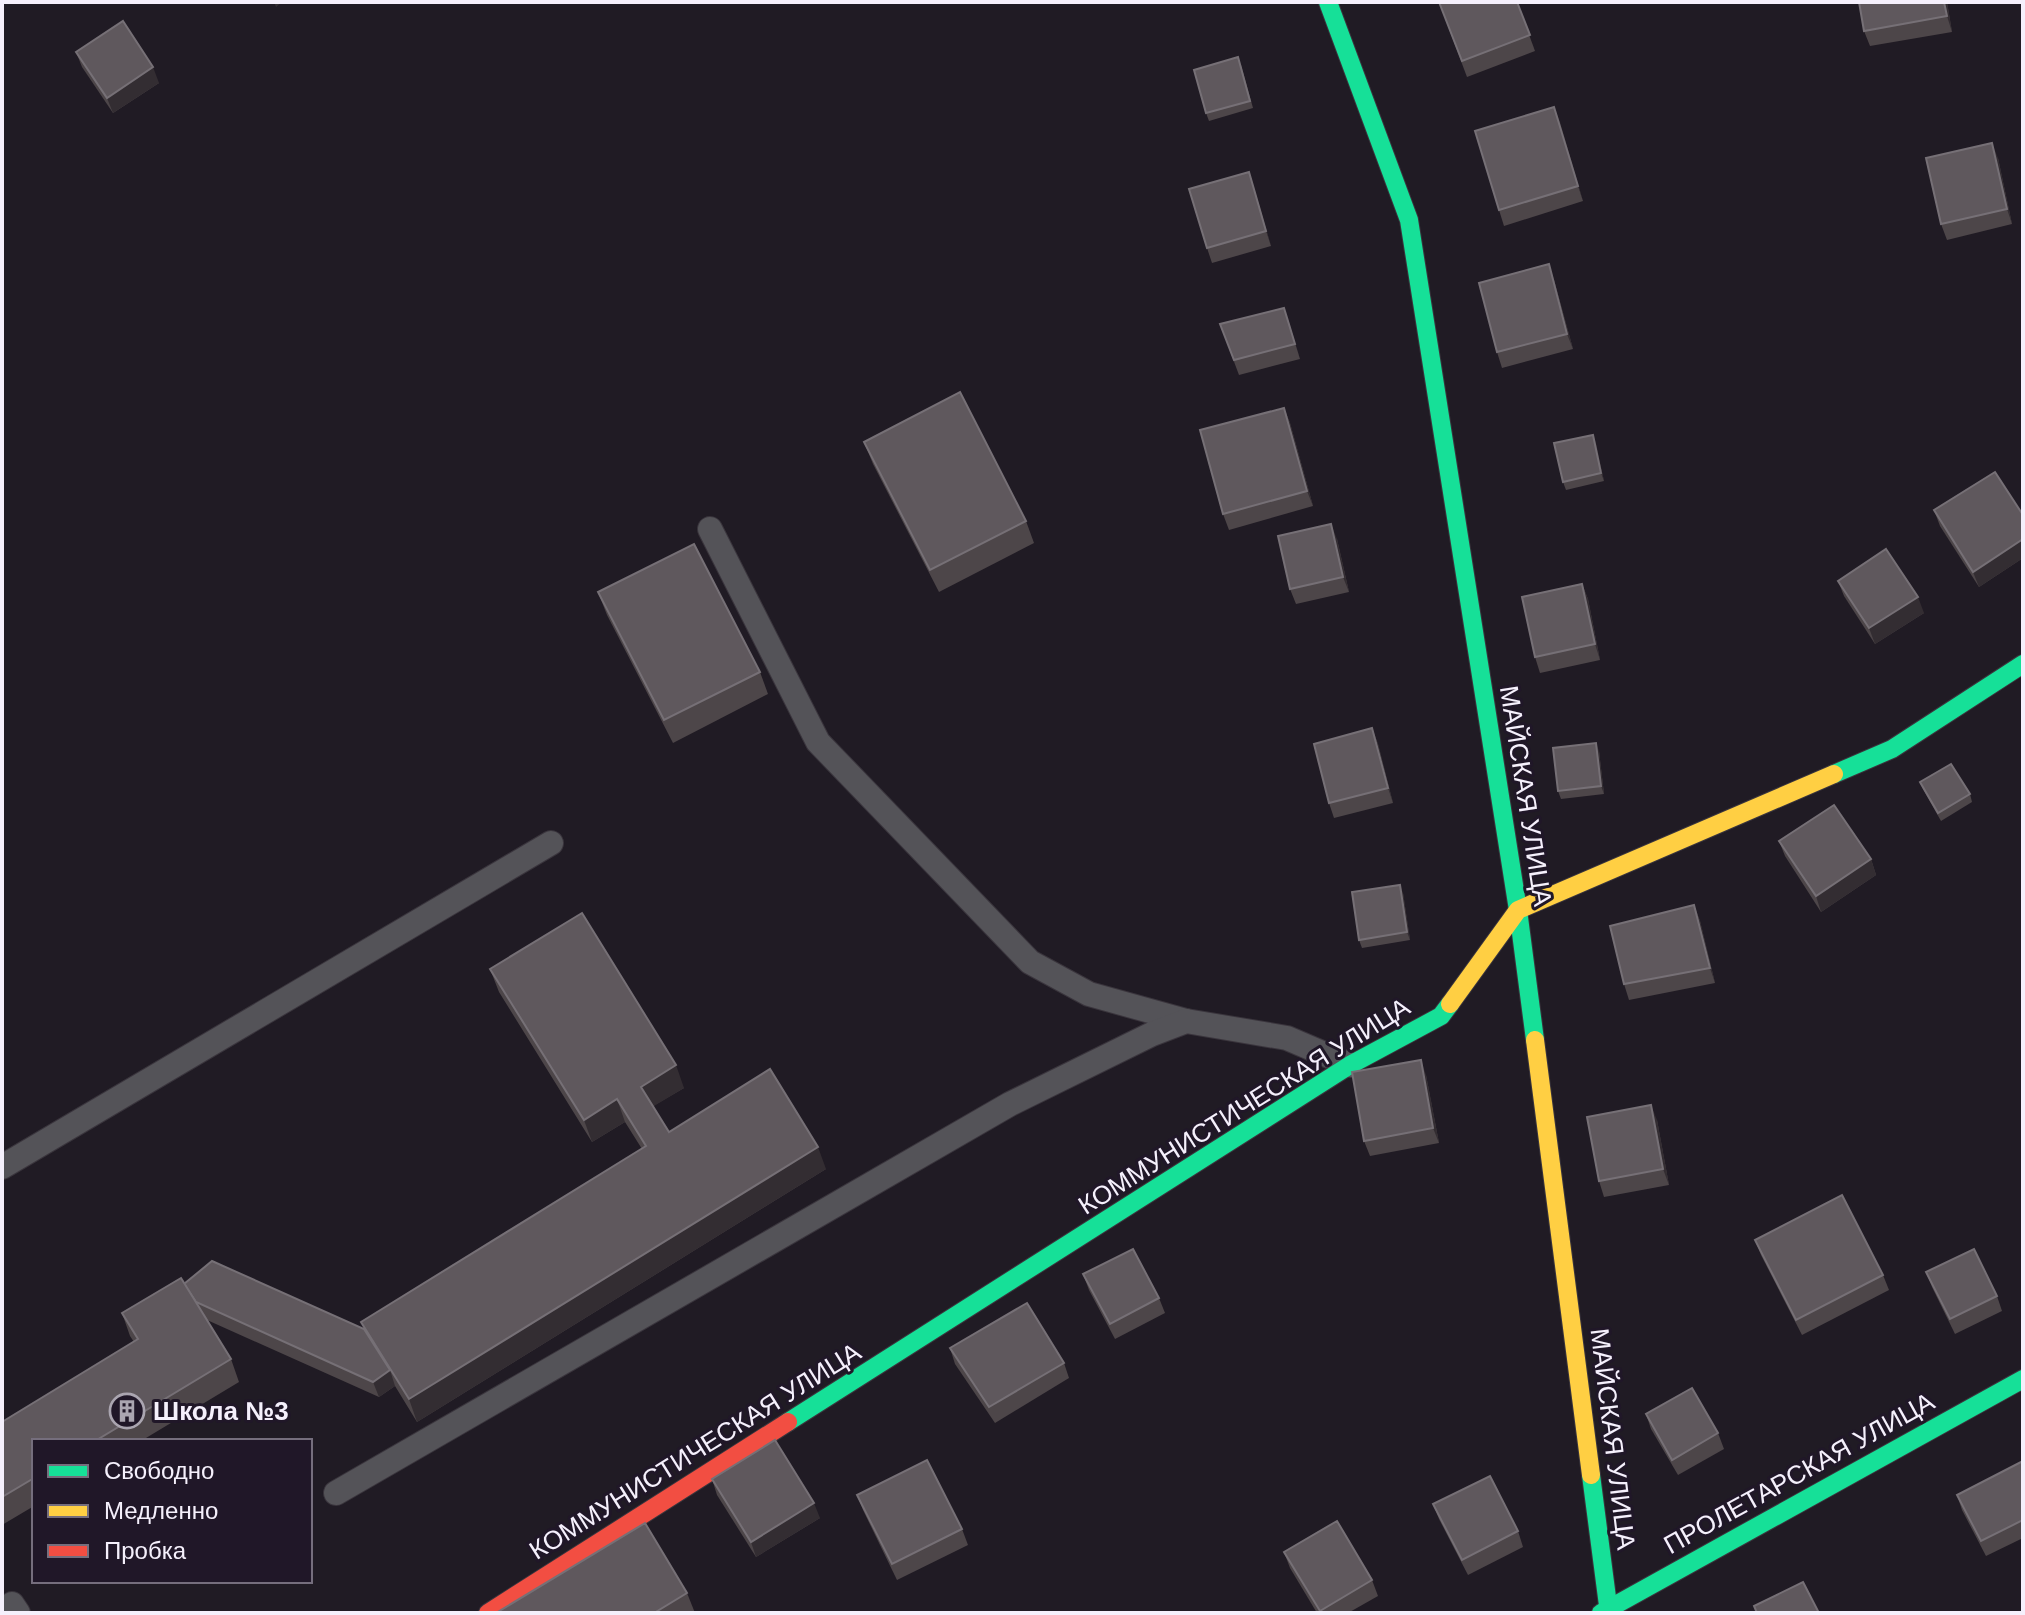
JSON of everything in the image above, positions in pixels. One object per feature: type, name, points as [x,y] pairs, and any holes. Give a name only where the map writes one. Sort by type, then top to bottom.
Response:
[{"type":"street","name":"МАЙСКАЯ УЛИЦА","points":[[1328,2],[1409,220],[1518,910],[1606,1611]]},
{"type":"street","points":[[1518,910],[1892,749],[2023,664]]},
{"type":"street","name":"КОММУНИСТИЧЕСКАЯ УЛИЦА","points":[[488,1613],[1350,1065],[1441,1016],[1518,910]]},
{"type":"street","name":"ПРОЛЕТАРСКАЯ УЛИЦА","points":[[1606,1611],[2023,1379]]},
{"type":"lane","points":[[710,529],[818,742],[1030,962],[1089,994],[1186,1021],[1287,1038],[1350,1065]]},
{"type":"lane","points":[[2,1167],[551,843]]},
{"type":"lane","points":[[336,1493],[1010,1104],[1152,1034],[1186,1021]]},
{"type":"building","points":[[1439,2],[1517,2],[1530,35],[1462,61]]},
{"type":"building","points":[[1859,2],[1944,2],[1947,16],[1864,31]]},
{"type":"building","points":[[123,21],[153,67],[107,98],[76,52]]},
{"type":"building","points":[[1238,57],[1250,101],[1206,113],[1194,70]]},
{"type":"building","points":[[1554,107],[1578,186],[1499,210],[1475,131]]},
{"type":"building","points":[[1992,143],[2007,209],[1941,224],[1926,158]]},
{"type":"building","points":[[1249,172],[1266,231],[1207,248],[1189,189]]},
{"type":"building","points":[[1549,264],[1567,334],[1497,352],[1479,283]]},
{"type":"building","points":[[1284,308],[1295,344],[1234,360],[1220,324]]},
{"type":"building","points":[[960,392],[1026,521],[930,570],[864,442]]},
{"type":"building","points":[[1284,408],[1307,491],[1223,514],[1200,430]]},
{"type":"building","points":[[1593,435],[1601,473],[1563,482],[1554,443]]},
{"type":"building","points":[[1995,472],[2023,515],[2023,539],[1973,572],[1934,510]]},
{"type":"building","points":[[1331,524],[1343,577],[1290,589],[1278,536]]},
{"type":"building","points":[[694,544],[760,672],[664,720],[598,592]]},
{"type":"building","points":[[1886,549],[1918,597],[1869,628],[1838,581]]},
{"type":"building","points":[[1582,584],[1595,644],[1535,657],[1522,597]]},
{"type":"building","points":[[1372,728],[1388,788],[1329,803],[1314,744]]},
{"type":"building","points":[[1596,743],[1601,786],[1558,791],[1553,748]]},
{"type":"building","points":[[1951,764],[1970,794],[1938,813],[1920,782]]},
{"type":"building","points":[[1834,805],[1871,859],[1816,896],[1779,841]]},
{"type":"building","points":[[1400,885],[1407,932],[1359,940],[1352,892]]},
{"type":"building","points":[[1694,905],[1710,968],[1624,984],[1610,926]]},
{"type":"building","points":[[582,913],[676,1065],[641,1087],[669,1132],[770,1069],[818,1147],[409,1399],[361,1322],[646,1146],[617,1099],[584,1120],[490,969]]},
{"type":"building","points":[[1421,1060],[1433,1128],[1364,1141],[1352,1072]]},
{"type":"building","points":[[1651,1105],[1663,1169],[1599,1181],[1587,1117]]},
{"type":"building","points":[[1842,1195],[1883,1275],[1796,1320],[1755,1240]]},
{"type":"building","points":[[1133,1249],[1159,1298],[1110,1324],[1083,1274]]},
{"type":"building","points":[[1974,1249],[1997,1296],[1950,1319],[1926,1272]]},
{"type":"building","points":[[212,1261],[364,1329],[390,1370],[373,1382],[196,1302],[184,1284]]},
{"type":"building","name":"Школа №3","points":[[181,1278],[231,1359],[98,1439],[32,1439],[32,1479],[2,1497],[2,1422],[138,1339],[122,1313]]},
{"type":"building","points":[[1027,1303],[1064,1363],[989,1407],[950,1348]]},
{"type":"building","points":[[1692,1388],[1718,1433],[1672,1460],[1646,1414]]},
{"type":"building","points":[[775,1440],[814,1503],[751,1542],[712,1479]]},
{"type":"building","points":[[927,1460],[962,1529],[892,1564],[857,1495]]},
{"type":"building","points":[[2023,1461],[2023,1520],[1981,1541],[1957,1495]]},
{"type":"building","points":[[1490,1476],[1518,1531],[1462,1560],[1433,1504]]},
{"type":"building","points":[[1337,1521],[1372,1580],[1320,1611],[1284,1552]]},
{"type":"building","points":[[645,1523],[687,1593],[654,1613],[496,1613]]},
{"type":"building","points":[[1803,1582],[1819,1613],[1757,1613],[1754,1606]]},
{"type":"traffic: fast","points":[[1328,2],[1409,220],[1518,910],[1535,1040]]},
{"type":"traffic: fast","points":[[1834,774],[1892,749],[2023,664]]},
{"type":"traffic: fast","points":[[788,1422],[1350,1065],[1441,1016],[1450,1004]]},
{"type":"traffic: fast","points":[[1601,1613],[2023,1379]]},
{"type":"traffic: fast","points":[[1591,1475],[1609,1613]]},
{"type":"traffic: slow","points":[[1450,1004],[1518,910],[1834,774]]},
{"type":"traffic: slow","points":[[1535,1040],[1591,1475]]},
{"type":"traffic: jam","points":[[488,1613],[788,1422]]},
{"type":"place","name":"Школа №3","points":[[127,1411]]}]
